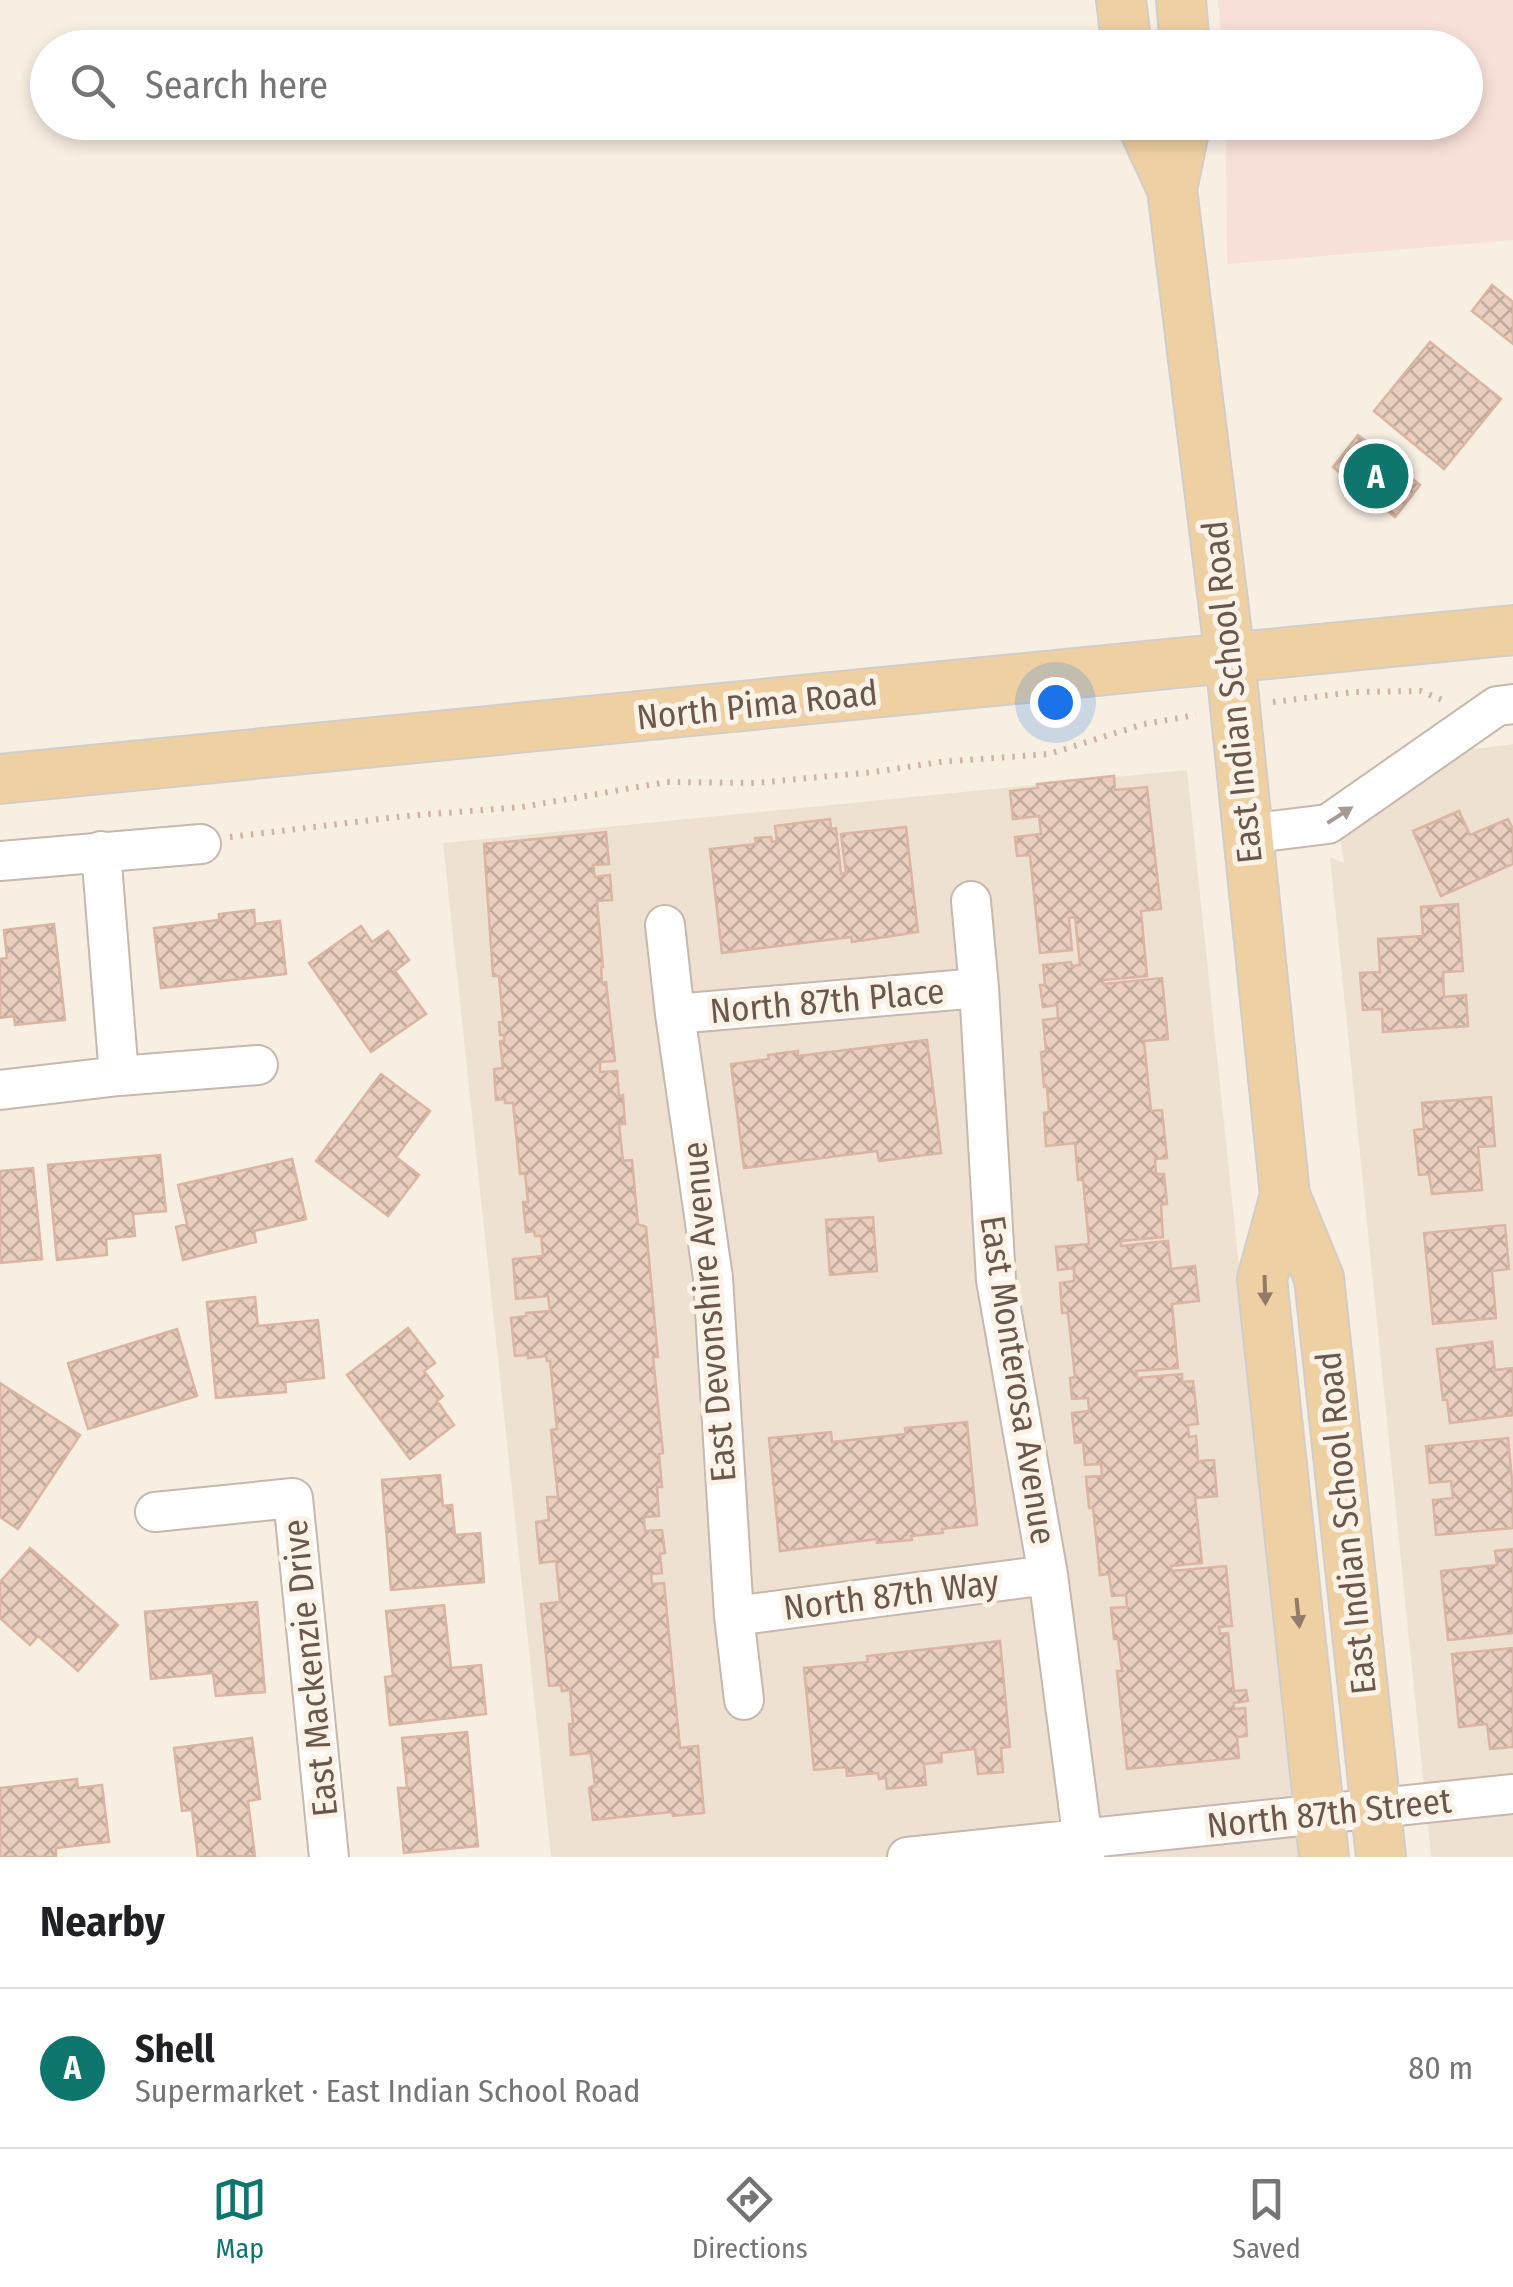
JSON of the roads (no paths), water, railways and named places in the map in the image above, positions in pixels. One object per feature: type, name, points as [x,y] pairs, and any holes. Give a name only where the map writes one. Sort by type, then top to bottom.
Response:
[{"type":"main road","points":[[1121,0],[1125,30]]},
{"type":"main road","points":[[1180,0],[1182,30]]},
{"type":"main road","name":"East Indian School Road","points":[[1149,140],[1172,189],[1230,658],[1285,1195],[1319,1278],[1381,1857]]},
{"type":"main road","name":"East Indian School Road","points":[[1172,189],[1182,140]]},
{"type":"main road","name":"North Pima Road","points":[[0,778],[1513,630]]},
{"type":"main road","name":"East Indian School Road","points":[[1285,1195],[1262,1279],[1322,1836]]},
{"type":"street","points":[[1246,834],[1328,824],[1497,711]]},
{"type":"street","points":[[0,860],[201,844]]},
{"type":"street","points":[[101,851],[119,1076]]},
{"type":"street","name":"East Monterosa Avenue","points":[[971,901],[996,1280],[1048,1575],[1084,1848]]},
{"type":"street","name":"East Devonshire Avenue","points":[[665,925],[713,1278],[734,1616],[744,1700]]},
{"type":"street","name":"North 87th Place","points":[[675,1014],[979,988]]},
{"type":"street","points":[[0,1090],[258,1066]]},
{"type":"street","name":"East Mackenzie Drive","points":[[156,1512],[294,1498],[329,1857]]},
{"type":"street","name":"North 87th Way","points":[[734,1616],[1048,1575]]},
{"type":"street","name":"North 87th Street","points":[[906,1857],[1322,1836],[1376,1807],[1513,1794]]},
{"type":"place","name":"Shell","points":[[1376,476]]}]
